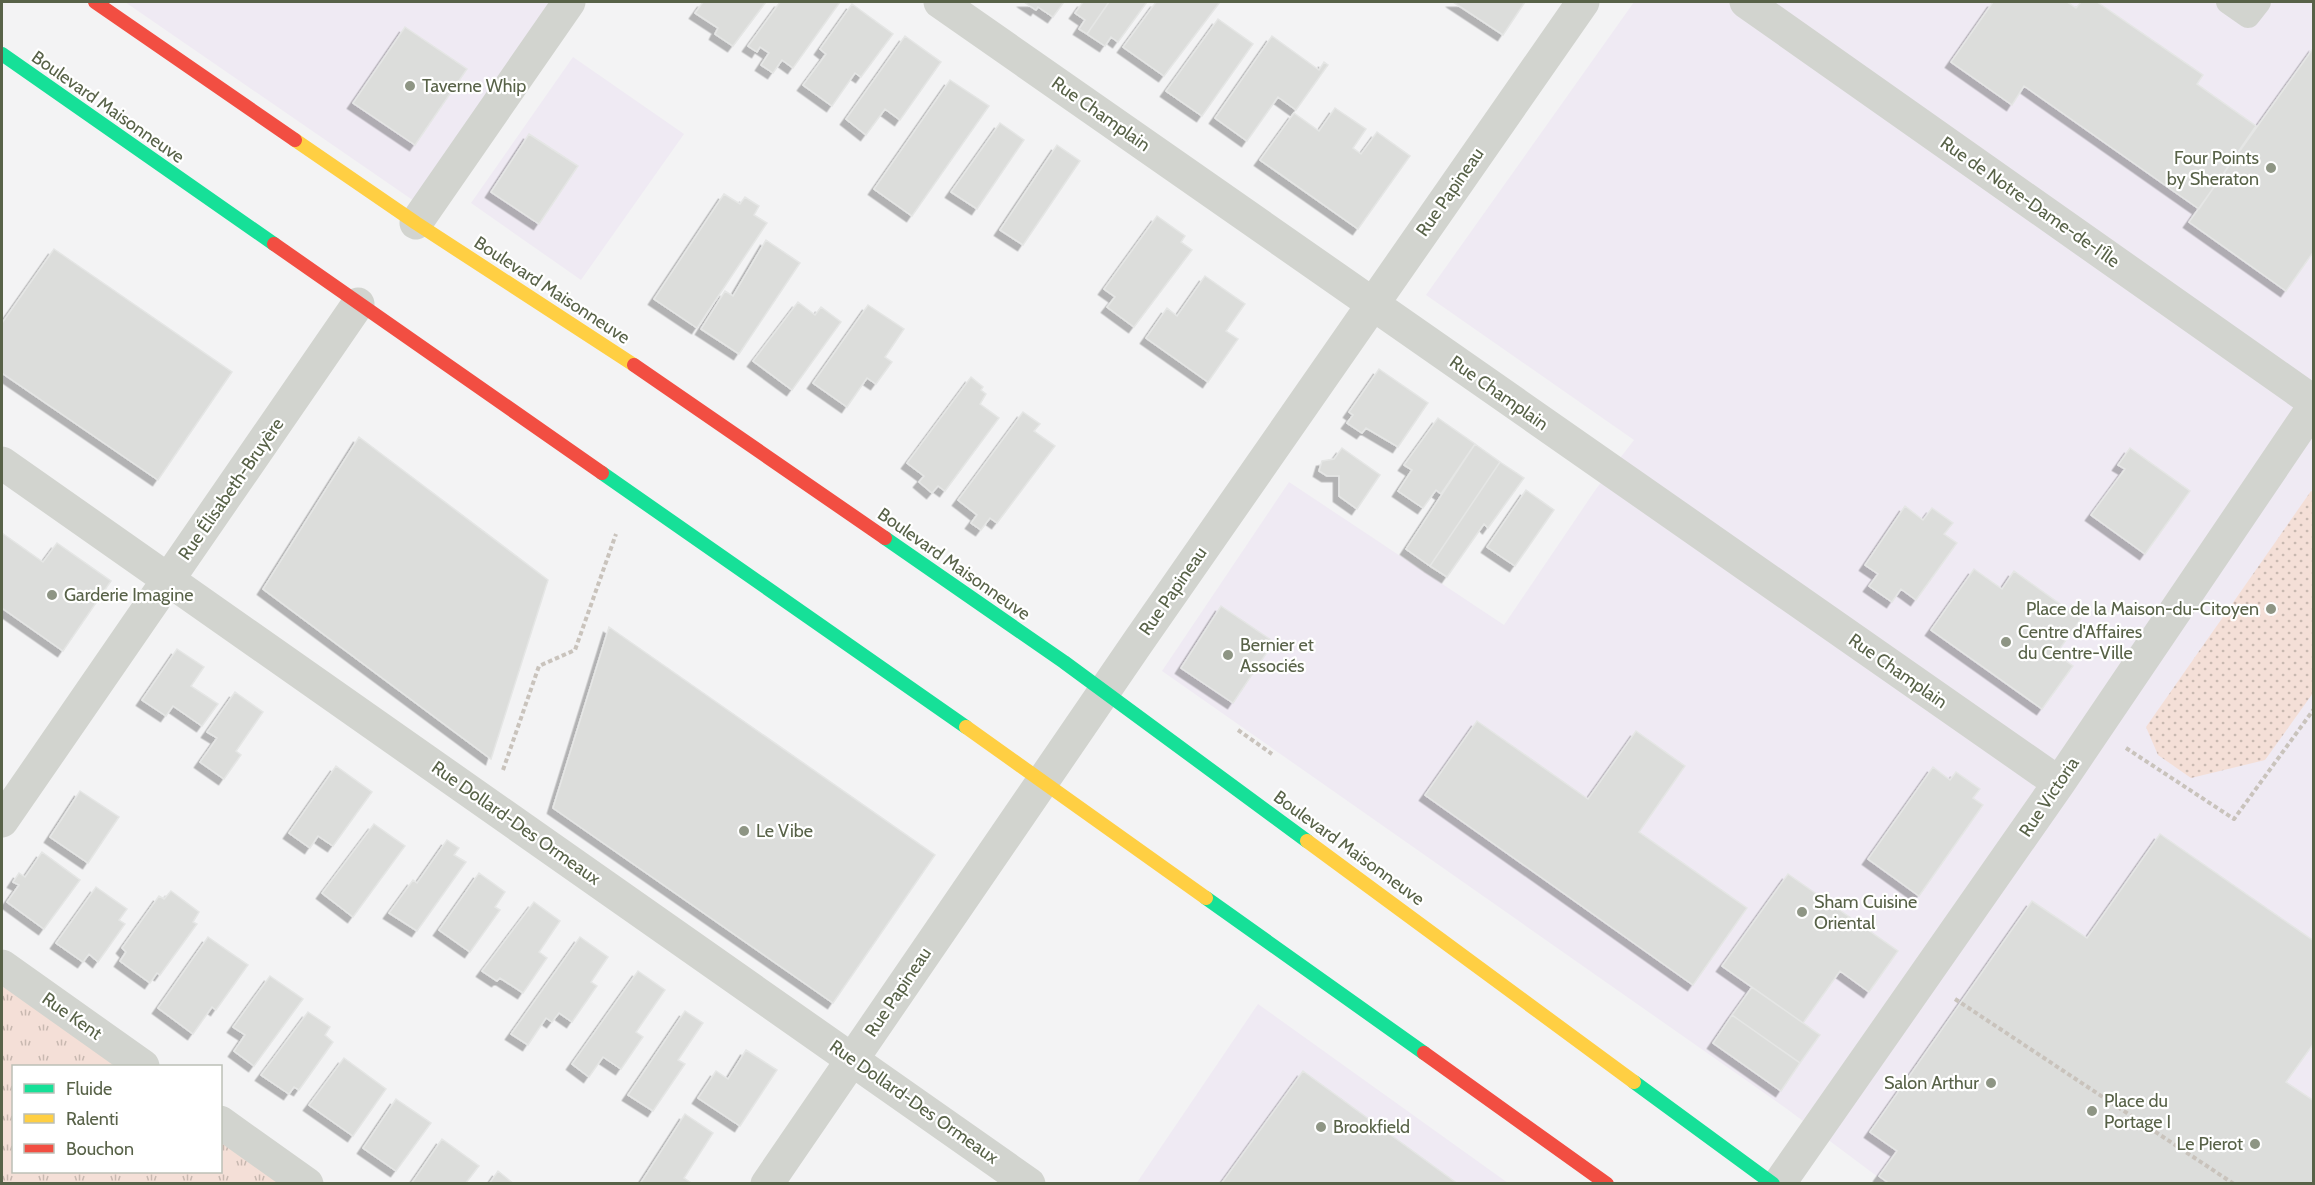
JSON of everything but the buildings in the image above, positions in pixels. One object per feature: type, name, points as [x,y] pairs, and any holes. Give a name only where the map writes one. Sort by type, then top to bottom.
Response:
[{"type":"main road","name":"Boulevard Maisonneuve","points":[[95,2],[416,223],[674,391],[1104,691],[1773,1184]]},
{"type":"main road","name":"Boulevard Maisonneuve","points":[[2,54],[1044,782],[1607,1184]]},
{"type":"street","points":[[416,223],[569,2]]},
{"type":"street","name":"Rue Champlain","points":[[940,2],[2059,783]]},
{"type":"street","name":"Rue Papineau","points":[[767,1184],[1044,782],[1104,691],[1583,2]]},
{"type":"street","name":"Rue de Notre-Dame-de-I'Île","points":[[1746,2],[2313,402]]},
{"type":"street","name":"Rue Élisabeth-Bruyère","points":[[2,821],[358,304]]},
{"type":"street","name":"Rue Victoria","points":[[1779,1184],[2059,783],[2313,406]]},
{"type":"street","name":"Rue Dollard-Des Ormeaux","points":[[2,463],[1029,1184]]},
{"type":"street","name":"Rue Kent","points":[[2,966],[142,1065]]},
{"type":"street","points":[[222,1123],[307,1184]]},
{"type":"lane","points":[[2228,2],[2248,16],[2259,2]]},
{"type":"path","points":[[489,805],[539,666],[575,650],[616,534]]},
{"type":"path","points":[[2123,746],[2234,819],[2313,708]]},
{"type":"path","points":[[1238,730],[1272,754]]},
{"type":"path","points":[[1949,996],[2234,1184]]},
{"type":"shaded area","points":[[125,2],[576,2],[430,212]]},
{"type":"shaded area","points":[[1634,2],[2313,2],[2313,1183],[1886,1183],[1787,1109],[1162,671],[1289,482],[1504,625],[1596,489],[1634,440],[1426,295]]},
{"type":"shaded area","points":[[573,57],[684,134],[581,280],[471,203]]},
{"type":"shaded area","points":[[1258,1004],[1508,1183],[1136,1184]]},
{"type":"green space","points":[[2311,491],[2314,493],[2313,693],[2265,760],[2191,778],[2158,755],[2146,727]]},
{"type":"green space","points":[[2,966],[142,1065],[12,1065],[12,1173],[222,1173],[222,1123],[307,1183],[2,1183]]},
{"type":"traffic: fast","points":[[2,54],[274,244]]},
{"type":"traffic: fast","points":[[602,473],[966,727]]},
{"type":"traffic: fast","points":[[885,538],[1064,662],[1307,841]]},
{"type":"traffic: fast","points":[[1206,898],[1424,1053]]},
{"type":"traffic: fast","points":[[1634,1082],[1773,1184]]},
{"type":"traffic: slow","points":[[295,140],[416,223],[634,365]]},
{"type":"traffic: slow","points":[[966,727],[1206,898]]},
{"type":"traffic: slow","points":[[1307,841],[1634,1082]]},
{"type":"traffic: jam","points":[[95,2],[295,140]]},
{"type":"traffic: jam","points":[[274,244],[602,473]]},
{"type":"traffic: jam","points":[[634,365],[885,538]]},
{"type":"traffic: jam","points":[[1424,1053],[1607,1184]]},
{"type":"place","name":"Taverne Whip","points":[[410,86]]},
{"type":"place","name":"Four Points by Sheraton","points":[[2271,168]]},
{"type":"place","name":"Garderie Imagine","points":[[52,595]]},
{"type":"place","name":"Place de la Maison-du-Citoyen","points":[[2271,609]]},
{"type":"place","name":"Centre d'Affaires du Centre-Ville","points":[[2006,642]]},
{"type":"place","name":"Bernier et Associés","points":[[1228,655]]},
{"type":"place","name":"Le Vibe","points":[[744,831]]},
{"type":"place","name":"Sham Cuisine Oriental","points":[[1802,912]]},
{"type":"place","name":"Salon Arthur","points":[[1991,1083]]},
{"type":"place","name":"Place du Portage I","points":[[2092,1111]]},
{"type":"place","name":"Brookfield","points":[[1321,1127]]},
{"type":"place","name":"Le Pierot","points":[[2255,1144]]}]
